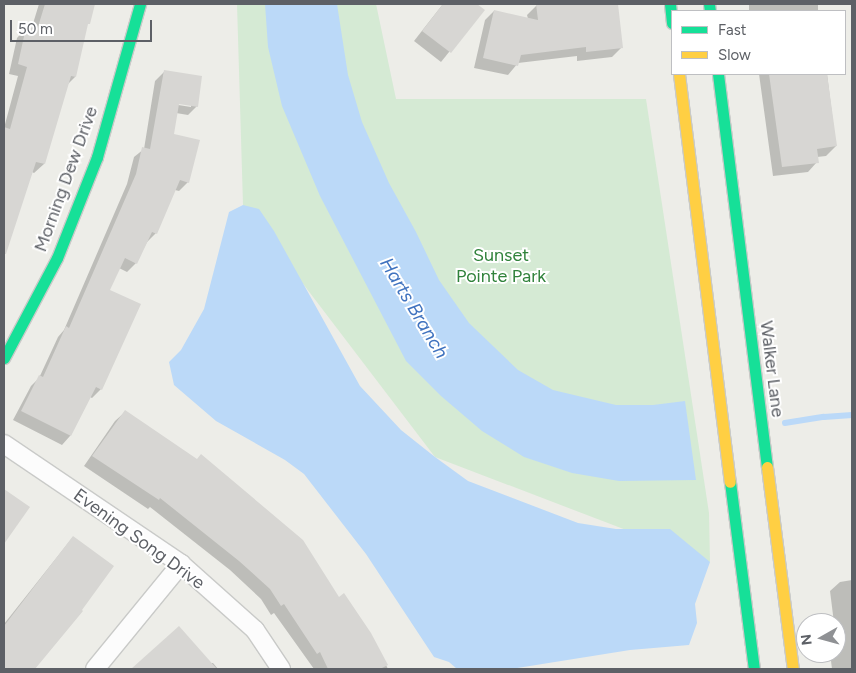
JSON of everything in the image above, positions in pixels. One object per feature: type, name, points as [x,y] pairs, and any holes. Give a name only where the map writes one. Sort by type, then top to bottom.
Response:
[{"type":"street","name":"Morning Dew Drive","points":[[4,358],[57,258],[97,157],[140,4]]},
{"type":"street","points":[[679,75],[754,669]]},
{"type":"street","name":"Walker Lane","points":[[718,75],[793,669]]},
{"type":"street","name":"Evening Song Drive","points":[[4,444],[181,564],[254,630],[280,669]]},
{"type":"street","points":[[95,669],[181,564]]},
{"type":"green space","name":"Sunset Pointe Park","points":[[237,4],[376,4],[396,99],[646,99],[709,513],[710,562],[435,457],[243,205]]},
{"type":"water","points":[[265,4],[337,4],[348,75],[362,122],[389,183],[416,232],[439,280],[469,323],[518,370],[553,390],[616,405],[653,405],[685,401],[696,480],[619,481],[572,473],[524,457],[482,431],[441,396],[406,361],[320,196],[282,106],[268,47]]},
{"type":"water","points":[[243,205],[259,209],[274,231],[360,386],[401,430],[435,457],[468,481],[578,523],[616,529],[670,529],[710,562],[695,604],[697,623],[689,645],[630,650],[511,669],[457,669],[449,662],[434,657],[366,554],[304,474],[285,460],[216,421],[174,385],[169,362],[181,350],[204,309],[229,212]]},
{"type":"building","points":[[45,4],[95,4],[90,24],[88,24],[76,77],[71,76],[45,164],[36,162],[6,254],[4,254],[4,127],[10,129],[27,67],[18,64],[26,27],[37,30]]},
{"type":"building","points":[[443,4],[477,4],[485,10],[451,53],[422,31]]},
{"type":"building","points":[[536,4],[618,4],[623,48],[586,52],[586,47],[521,55],[518,66],[483,58],[494,10],[538,20]]},
{"type":"building","points":[[164,70],[202,76],[198,107],[179,104],[174,134],[200,140],[189,183],[180,180],[157,234],[152,232],[137,264],[125,258],[110,290],[141,304],[102,390],[96,387],[71,436],[21,411],[39,375],[43,377],[66,326],[69,328],[136,174],[142,147],[150,149]]},
{"type":"building","points":[[769,75],[827,75],[837,146],[817,149],[819,163],[782,167]]},
{"type":"building","points":[[125,410],[197,459],[201,454],[303,540],[339,597],[344,593],[371,633],[388,665],[380,669],[328,669],[320,652],[317,654],[284,604],[281,606],[270,589],[239,561],[160,498],[159,500],[92,456]]},
{"type":"building","points":[[4,489],[30,507],[4,544]]},
{"type":"building","points":[[73,536],[114,566],[83,611],[35,669],[4,669],[4,626]]},
{"type":"building","points":[[179,626],[217,669],[131,669]]},
{"type":"waterway","name":"Harts Branch","points":[[785,423],[852,415]]},
{"type":"traffic: fast","points":[[4,358],[57,258],[97,157],[140,4]]},
{"type":"traffic: fast","points":[[670,4],[671,14]]},
{"type":"traffic: fast","points":[[709,4],[710,10]]},
{"type":"traffic: fast","points":[[718,75],[767,467]]},
{"type":"traffic: fast","points":[[730,482],[754,669]]},
{"type":"traffic: slow","points":[[679,75],[730,482]]},
{"type":"traffic: slow","points":[[767,467],[793,669]]}]
